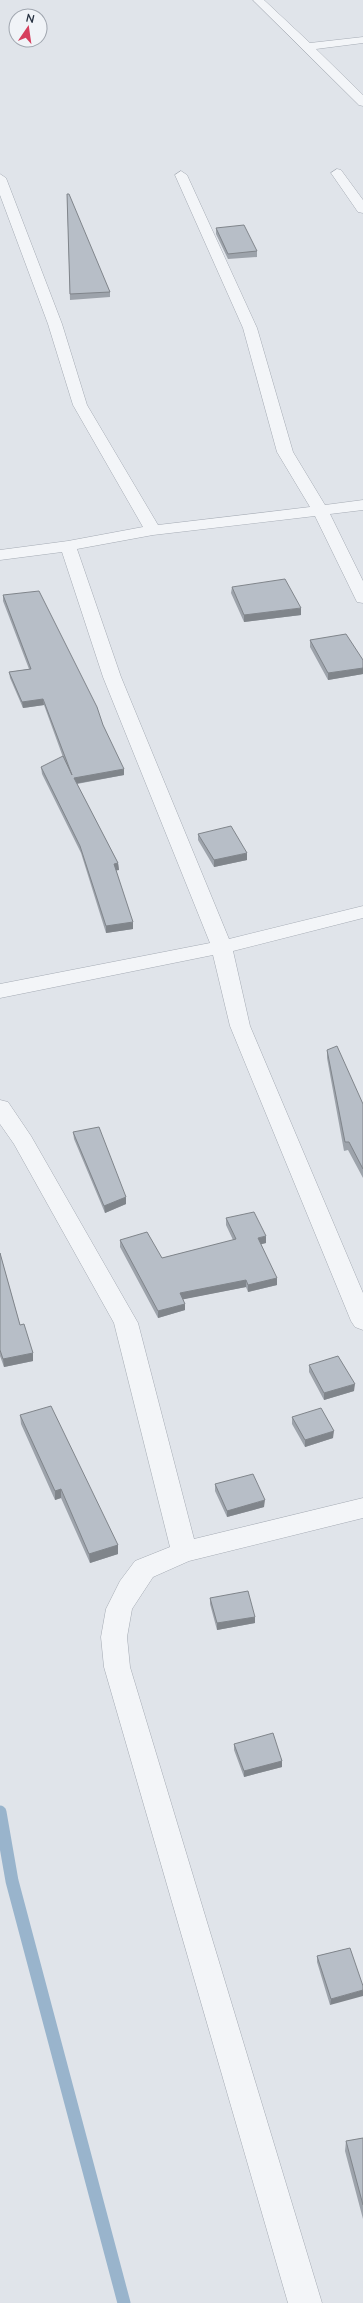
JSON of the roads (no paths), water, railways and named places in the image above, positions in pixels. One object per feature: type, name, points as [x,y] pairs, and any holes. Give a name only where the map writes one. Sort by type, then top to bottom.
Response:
[{"type":"street","points":[[258,0],[363,102]]},
{"type":"street","points":[[305,47],[363,40]]},
{"type":"street","points":[[337,173],[363,209]]},
{"type":"street","points":[[181,175],[250,328],[286,452],[320,510],[363,598]]},
{"type":"street","points":[[0,178],[55,324],[80,405],[153,530]]},
{"type":"street","points":[[0,555],[68,546],[153,530],[363,505]]},
{"type":"street","points":[[68,546],[112,677],[222,947],[229,984],[240,1026],[363,1321]]},
{"type":"street","points":[[0,991],[222,947],[363,912]]},
{"type":"street","points":[[0,1107],[22,1141],[126,1323],[184,1552]]},
{"type":"street","points":[[305,2303],[117,1667],[114,1637],[119,1609],[129,1589],[144,1569],[184,1552],[363,1508]]},
{"type":"waterway","points":[[0,1812],[12,1881],[124,2303]]}]
